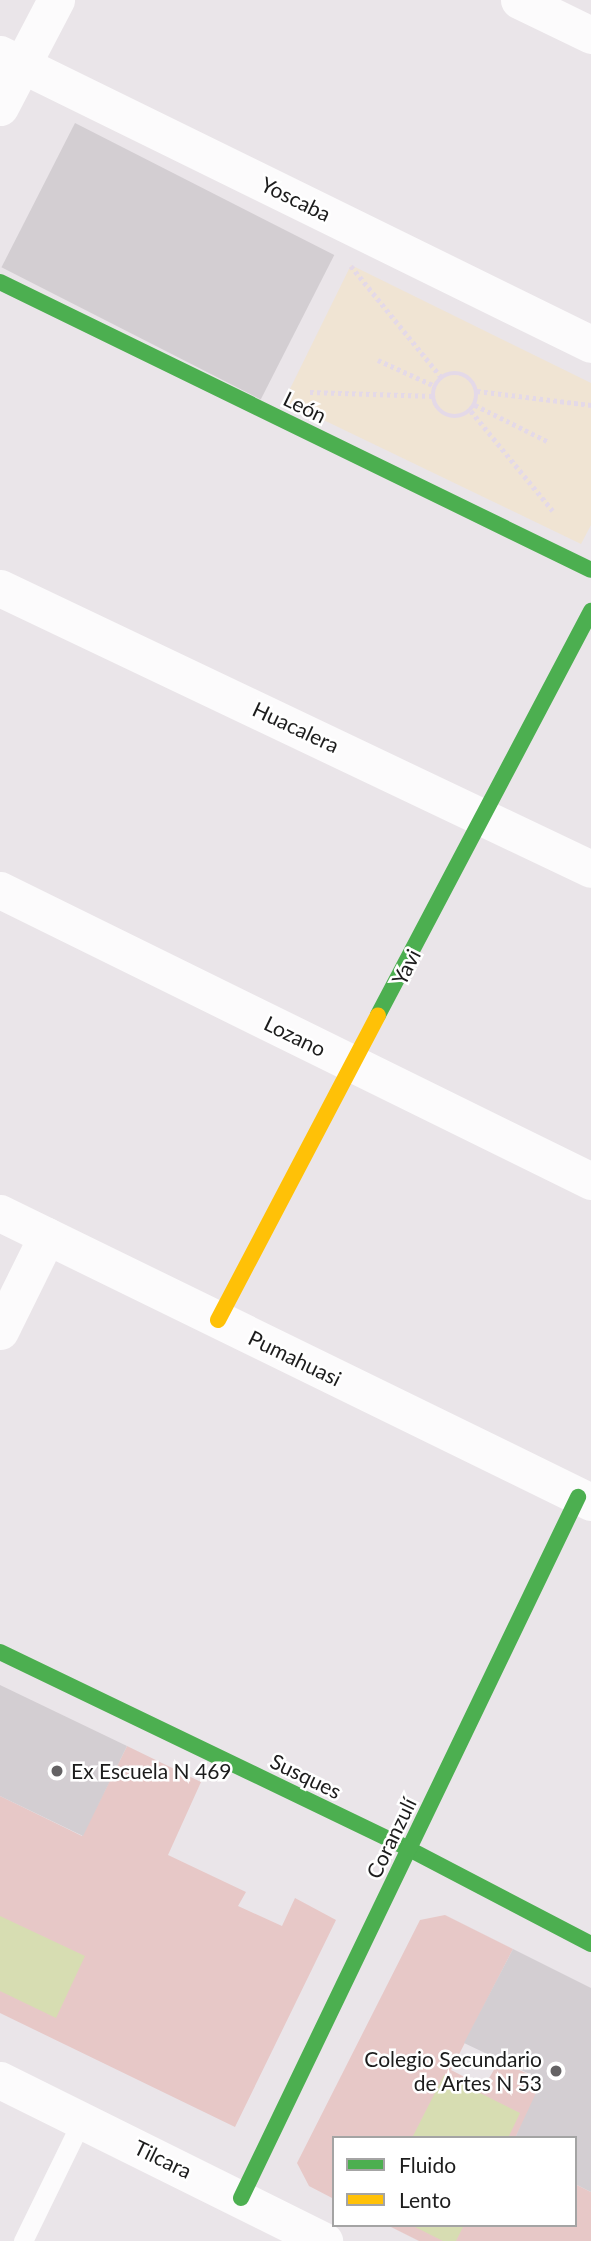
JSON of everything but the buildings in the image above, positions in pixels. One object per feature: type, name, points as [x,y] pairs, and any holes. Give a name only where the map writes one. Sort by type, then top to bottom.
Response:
[{"type":"street","points":[[0,107],[11,60],[56,0]]},
{"type":"street","points":[[519,0],[591,35]]},
{"type":"street","name":"Yoscaba","points":[[11,60],[591,344]]},
{"type":"street","name":"León","points":[[0,282],[591,570]]},
{"type":"street","name":"Huacalera","points":[[0,588],[591,869]]},
{"type":"street","name":"Yavi","points":[[218,1321],[355,1066],[591,611]]},
{"type":"street","name":"Lozano","points":[[0,890],[591,1181]]},
{"type":"street","name":"Pumahuasi","points":[[0,1213],[584,1499]]},
{"type":"street","points":[[0,1331],[47,1236]]},
{"type":"street","name":"Coranzulí","points":[[241,2198],[409,1849],[584,1499]]},
{"type":"street","name":"Susques","points":[[0,1652],[409,1849],[591,1944]]},
{"type":"street","name":"Tilcara","points":[[0,2080],[324,2241]]},
{"type":"lane","points":[[23,2241],[82,2120]]},
{"type":"path","points":[[351,265],[442,377]]},
{"type":"path","points":[[378,360],[435,386]]},
{"type":"path","points":[[477,391],[475,405],[471,411],[450,417],[438,409],[433,396],[435,386],[442,377],[463,375],[477,391],[591,405]]},
{"type":"path","points":[[302,392],[433,396]]},
{"type":"path","points":[[475,405],[549,442]]},
{"type":"path","points":[[471,411],[555,514]]},
{"type":"shaded area","points":[[351,265],[591,383],[591,525],[581,544],[284,401]]},
{"type":"shaded area","points":[[127,1746],[201,1782],[168,1855],[246,1892],[238,1906],[282,1926],[295,1898],[336,1920],[235,2127],[0,2013],[0,1796],[82,1836]]},
{"type":"shaded area","points":[[445,1915],[513,1949],[451,2070],[484,2087],[499,2061],[542,2080],[516,2136],[332,2136],[332,2198],[309,2186],[297,2163],[420,1920]]},
{"type":"shaded area","points":[[577,2185],[591,2192],[591,2241],[419,2241],[391,2227],[577,2227]]},
{"type":"green space","points":[[0,1916],[85,1956],[56,2018],[0,1991]]},
{"type":"green space","points":[[444,2075],[520,2113],[509,2136],[413,2136]]},
{"type":"green space","points":[[415,2227],[463,2227],[456,2241],[443,2241]]},
{"type":"traffic: fast","points":[[0,282],[591,570]]},
{"type":"traffic: fast","points":[[378,1015],[591,611]]},
{"type":"traffic: fast","points":[[241,2198],[578,1497]]},
{"type":"traffic: fast","points":[[0,1652],[409,1849],[591,1944]]},
{"type":"traffic: slow","points":[[218,1320],[378,1015]]},
{"type":"place","name":"Ex Escuela N 469","points":[[57,1771]]},
{"type":"place","name":"Colegio Secundario de Artes N 53","points":[[556,2071]]}]
